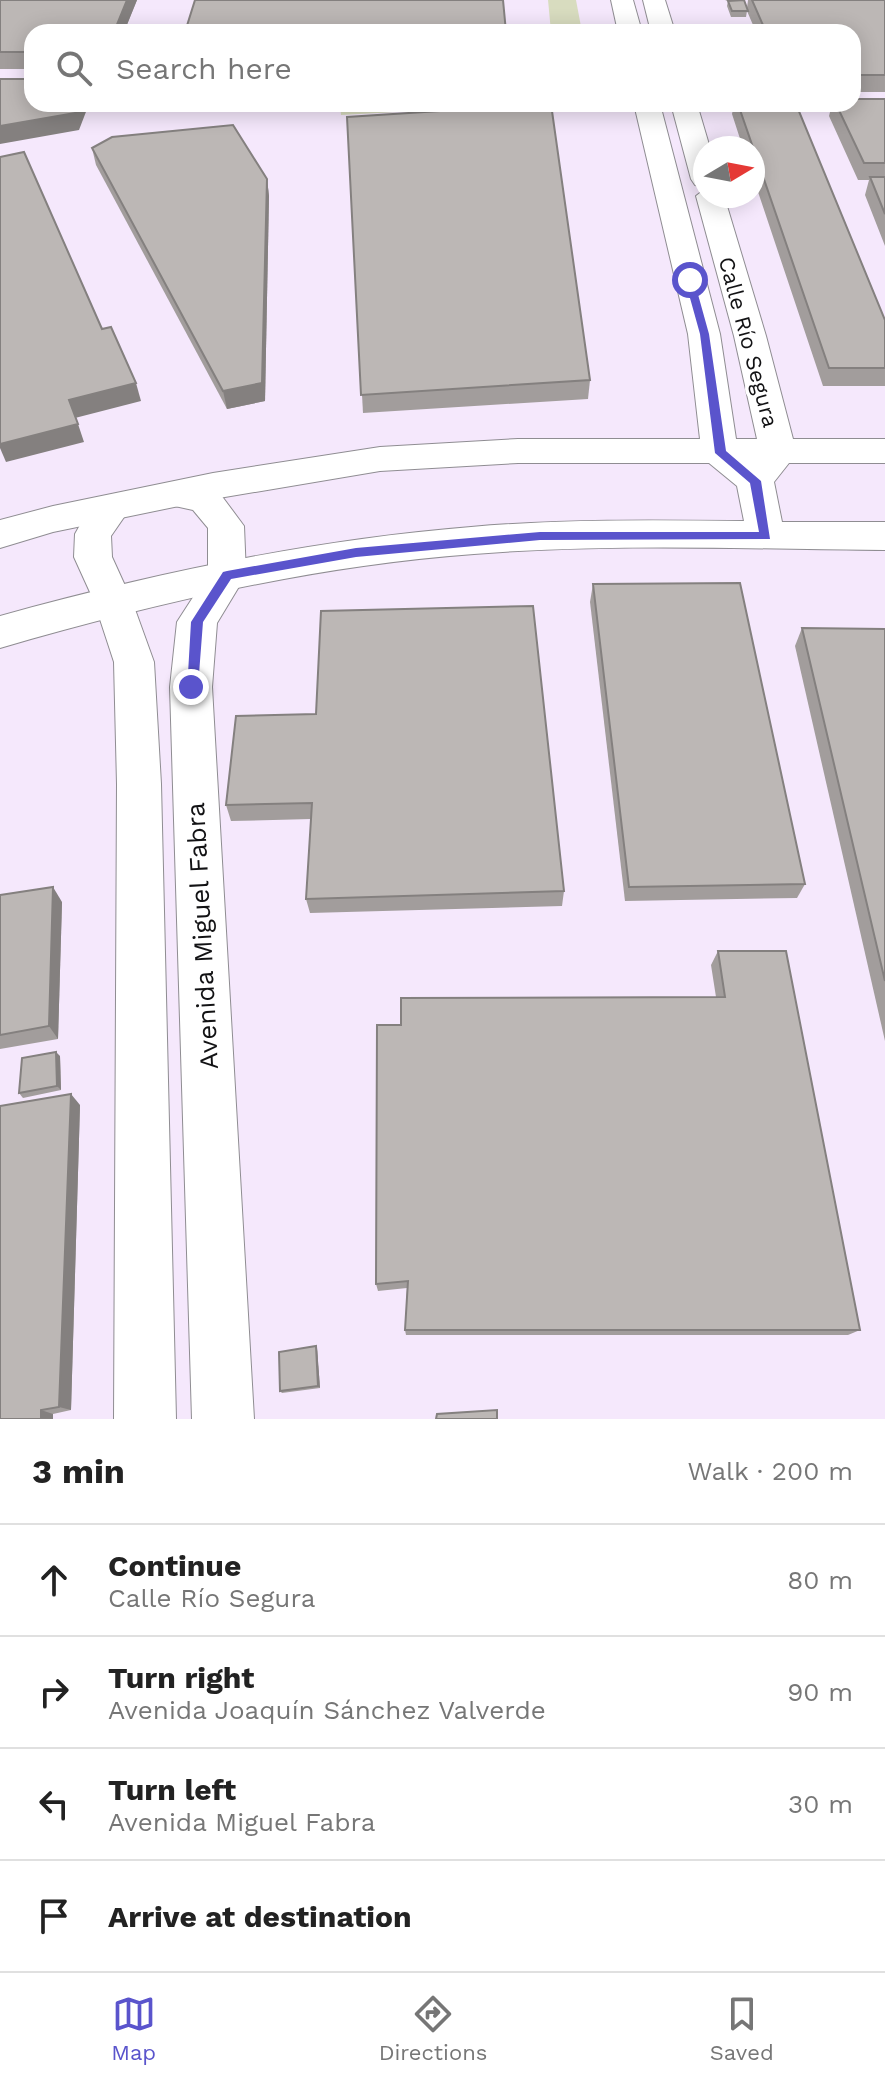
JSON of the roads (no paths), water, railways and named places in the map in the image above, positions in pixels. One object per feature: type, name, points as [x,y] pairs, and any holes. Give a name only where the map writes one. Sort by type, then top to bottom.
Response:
[{"type":"main road","points":[[622,0],[628,24]]},
{"type":"main road","points":[[654,0],[661,24]]},
{"type":"main road","name":"Calle Río Segura","points":[[649,112],[704,334],[750,459],[766,536]]},
{"type":"main road","points":[[686,112],[693,136]]},
{"type":"main road","name":"Calle Río Segura","points":[[713,208],[750,336],[750,459]]},
{"type":"main road","points":[[750,336],[790,424],[801,432],[868,451]]},
{"type":"main road","points":[[0,534],[174,494],[380,459],[518,451],[750,459],[868,451]]},
{"type":"main road","points":[[0,632],[113,601],[227,575],[356,553],[540,536],[885,536]]},
{"type":"street","points":[[174,494],[205,500],[226,526],[227,575]]},
{"type":"street","points":[[113,507],[93,534],[93,557],[113,601],[134,662],[139,784],[145,1419]]},
{"type":"street","name":"Avenida Miguel Fabra","points":[[223,1419],[191,687],[197,622],[227,575]]}]
